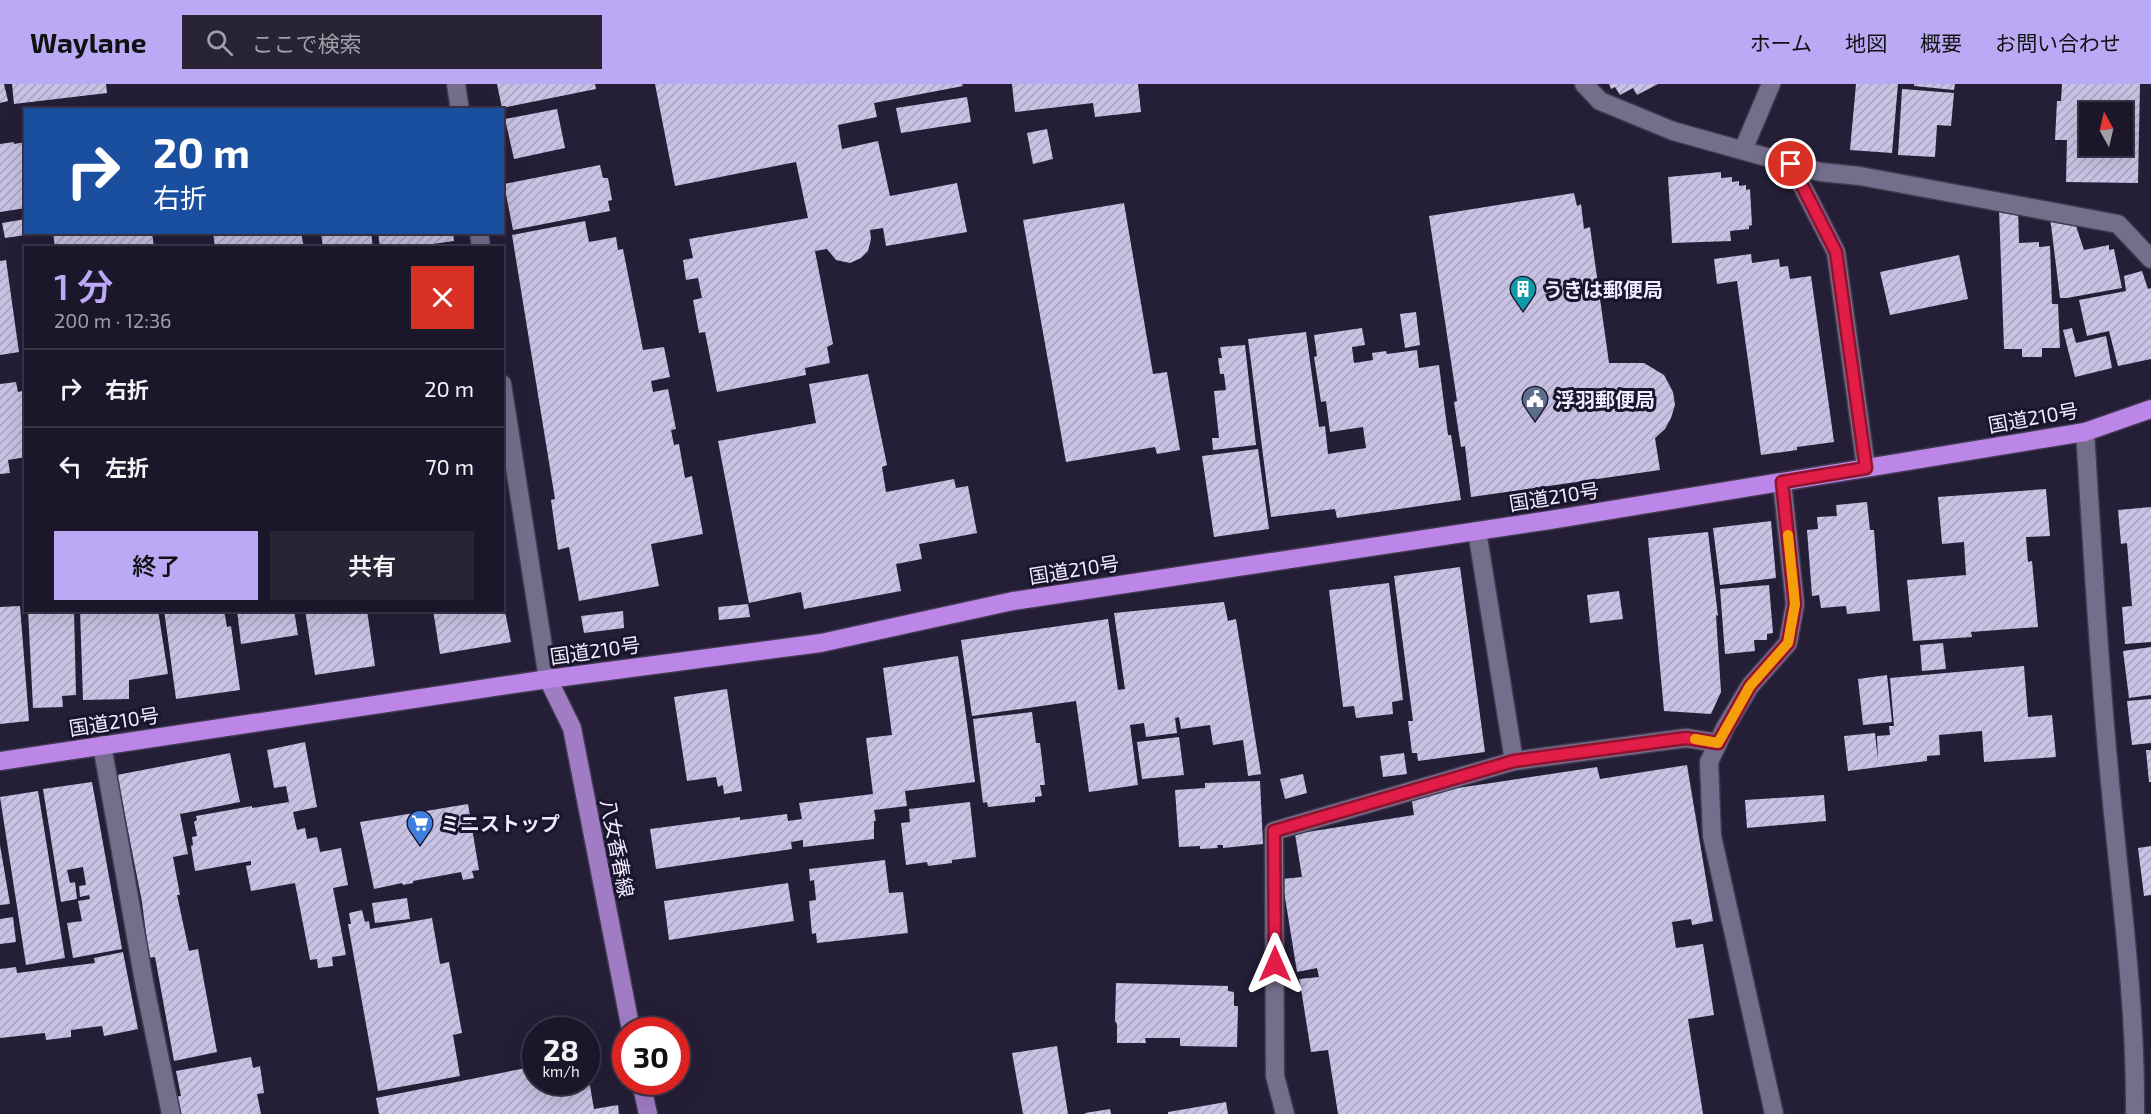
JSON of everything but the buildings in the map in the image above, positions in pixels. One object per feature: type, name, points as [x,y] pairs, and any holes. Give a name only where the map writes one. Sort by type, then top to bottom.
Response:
[{"type":"highway","name":"国道210号","points":[[0,761],[548,679],[821,643],[1012,602],[1477,531],[2085,432],[2151,409]]},
{"type":"main road","name":"八女香春線","points":[[548,679],[572,728],[628,1017]]},
{"type":"main road","points":[[644,1095],[648,1114]]},
{"type":"street","points":[[456,84],[460,108]]},
{"type":"street","points":[[1584,84],[1600,102],[1672,131],[1820,172],[1860,176],[2118,224],[2151,259]]},
{"type":"street","points":[[1743,150],[1771,84]]},
{"type":"street","points":[[1791,164],[1836,252],[1866,468]]},
{"type":"street","points":[[504,397],[548,679]]},
{"type":"street","points":[[2085,432],[2108,759],[2129,975],[2135,1070],[2135,1114]]},
{"type":"street","points":[[1774,1114],[1712,836],[1709,762],[1750,686],[1788,643],[1795,604],[1782,482]]},
{"type":"street","points":[[1477,531],[1514,761]]},
{"type":"street","points":[[1285,1114],[1275,1076],[1274,831],[1514,761],[1686,738],[1718,743]]},
{"type":"street","points":[[102,745],[145,987],[171,1114]]},
{"type":"slow traffic","points":[[1695,739],[1718,743],[1750,686],[1788,643],[1795,604],[1788,535]]},
{"type":"place","name":"うきは郵便局","points":[[1523,312]]},
{"type":"place","name":"浮羽郵便局","points":[[1535,422]]},
{"type":"place","name":"ミニストップ","points":[[420,846]]},
{"type":"route","points":[[1275,964],[1274,831],[1514,761],[1686,738],[1718,743],[1750,686],[1788,643],[1795,604],[1782,482],[1866,468],[1836,252],[1791,164]]}]
